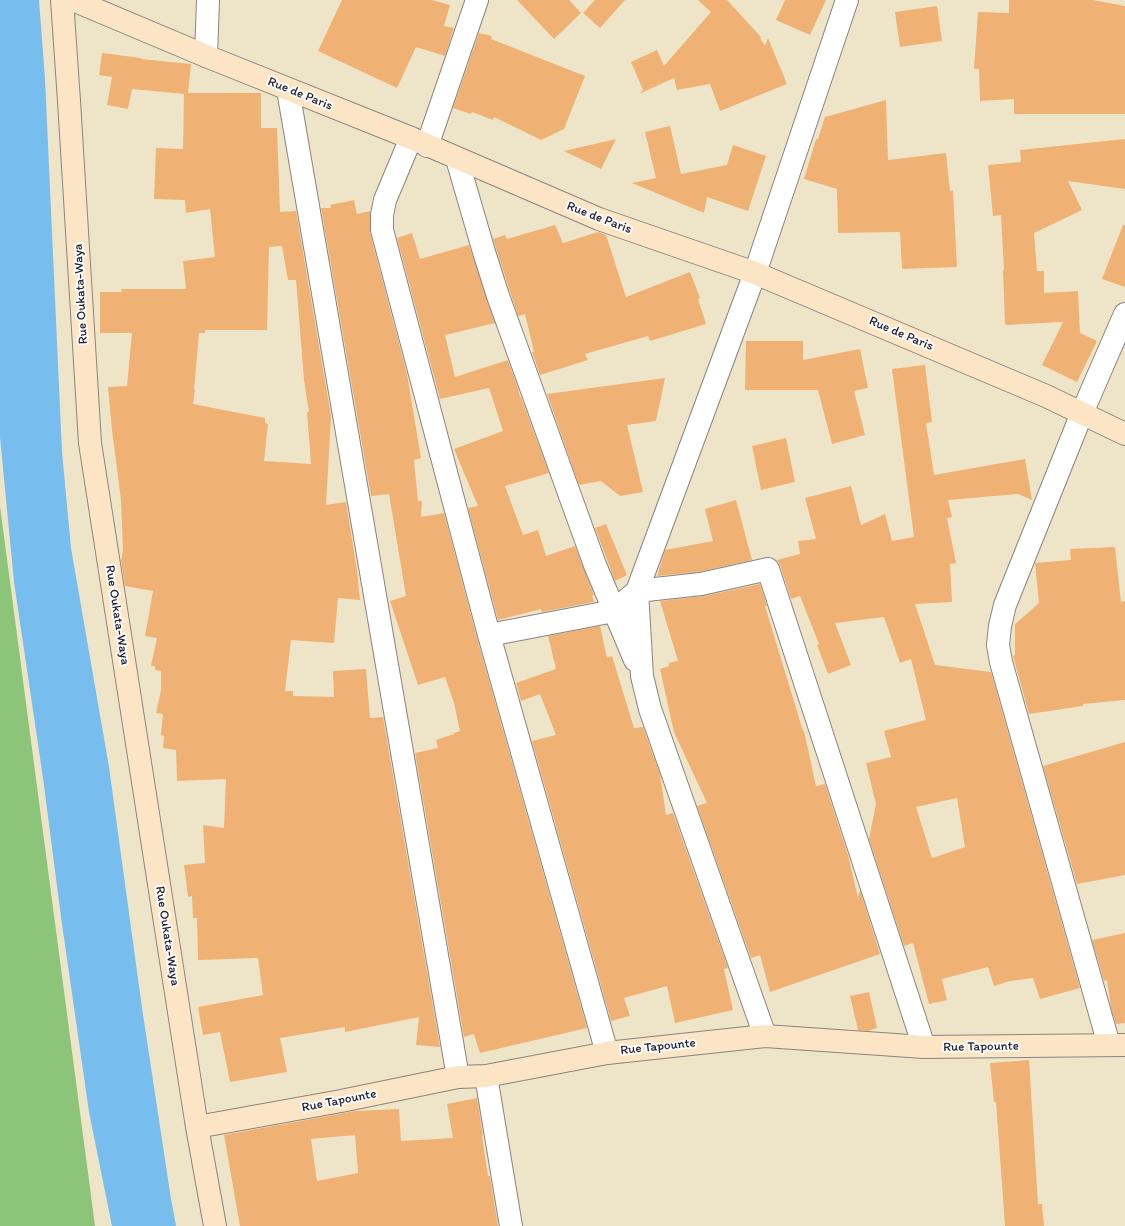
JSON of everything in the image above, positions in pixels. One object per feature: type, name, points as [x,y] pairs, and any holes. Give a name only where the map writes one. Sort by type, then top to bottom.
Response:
[{"type":"street","name":"Rue Oukata-Waya","points":[[62,0],[90,443],[197,1128],[215,1226]]},
{"type":"street","name":"Rue de Paris","points":[[73,0],[288,90],[419,142],[600,219],[754,273],[1017,384],[1125,434]]},
{"type":"street","points":[[206,56],[208,0]]},
{"type":"street","points":[[477,0],[419,142],[385,200],[382,215],[382,230],[489,635],[607,1053]]},
{"type":"street","points":[[642,676],[637,591],[754,273],[847,0]]},
{"type":"street","points":[[288,90],[458,1077]]},
{"type":"street","points":[[457,159],[484,252],[501,303],[595,565],[642,676],[650,709],[765,1036]]},
{"type":"street","points":[[1117,1045],[1003,670],[998,645],[1000,626],[1005,605],[1082,414],[1125,314]]},
{"type":"street","points":[[489,635],[614,611],[637,591],[700,584],[768,569],[924,1047]]},
{"type":"street","name":"Rue Tapounte","points":[[197,1128],[458,1077],[486,1076],[607,1053],[765,1036],[924,1047],[1117,1045]]},
{"type":"street","points":[[486,1076],[511,1226]]},
{"type":"green space","points":[[0,506],[95,1226],[0,1226]]},
{"type":"water","points":[[0,0],[39,0],[45,79],[62,452],[71,548],[109,767],[142,1008],[176,1226],[112,1226],[89,1112],[61,917],[43,778],[14,582],[0,437]]},
{"type":"building","points":[[342,0],[432,0],[450,5],[444,26],[454,28],[445,56],[416,47],[397,88],[318,51]]},
{"type":"building","points":[[517,0],[569,0],[581,13],[554,39]]},
{"type":"building","points":[[595,0],[625,0],[600,28],[583,13]]},
{"type":"building","points":[[698,0],[727,0],[761,37],[760,38],[765,46],[768,38],[787,84],[720,111],[710,84],[677,90],[674,78],[639,94],[643,90],[631,62],[657,50],[664,66],[711,12]]},
{"type":"building","points":[[785,0],[826,0],[810,35],[776,20]]},
{"type":"building","points":[[1009,0],[1093,0],[1125,6],[1125,114],[1014,114],[1014,99],[980,101],[979,69],[974,69],[978,12],[1009,13]]},
{"type":"building","points":[[937,6],[942,41],[900,47],[895,12]]},
{"type":"building","points":[[479,33],[492,36],[491,39],[585,76],[564,129],[541,140],[494,117],[493,120],[472,112],[471,114],[453,108]]},
{"type":"building","points":[[102,53],[191,64],[188,93],[261,93],[261,128],[277,128],[280,212],[296,211],[331,416],[326,505],[346,502],[357,570],[360,600],[338,598],[334,643],[291,640],[285,691],[293,691],[293,696],[334,697],[333,671],[366,669],[370,718],[383,717],[440,1047],[416,1045],[419,1017],[345,1032],[345,1027],[280,1038],[287,1072],[230,1082],[220,1032],[203,1035],[198,1007],[263,995],[258,958],[198,960],[197,918],[193,918],[192,896],[188,897],[184,865],[205,863],[203,825],[224,828],[226,779],[177,781],[176,750],[163,748],[164,736],[161,735],[163,714],[156,713],[161,690],[161,671],[155,670],[155,666],[151,666],[157,638],[145,636],[153,591],[125,586],[121,561],[123,550],[121,500],[108,387],[127,386],[132,333],[100,333],[100,292],[122,292],[121,289],[186,289],[183,261],[215,257],[210,209],[186,213],[185,200],[154,199],[156,148],[183,149],[184,94],[132,89],[128,109],[107,105],[112,77],[99,75]],"holes":[[[282,246],[288,280],[296,280],[304,380],[309,412],[307,412],[311,464],[264,461],[268,424],[265,423],[265,418],[193,404],[199,333],[205,333],[205,330],[267,330],[269,247]]]},
{"type":"building","points":[[886,100],[888,160],[946,153],[950,191],[953,190],[957,267],[902,269],[900,232],[838,233],[837,189],[804,179],[816,139],[818,139],[825,117]]},
{"type":"building","points":[[670,126],[681,174],[727,165],[733,145],[766,156],[748,211],[707,197],[704,213],[632,183],[656,178],[645,132]]},
{"type":"building","points":[[616,139],[601,169],[564,151]]},
{"type":"building","points":[[1125,139],[1125,189],[1068,181],[1082,210],[1034,233],[1037,271],[1044,271],[1044,293],[1078,291],[1080,333],[1097,341],[1077,382],[1042,365],[1063,322],[1005,325],[1001,215],[993,216],[988,165],[1021,162],[1020,150]]},
{"type":"building","points":[[354,200],[357,214],[370,211],[370,233],[407,374],[421,458],[414,460],[418,501],[422,501],[421,517],[444,513],[477,638],[587,1028],[480,1053],[474,1034],[464,1037],[415,753],[438,748],[436,740],[460,731],[454,703],[445,677],[418,685],[390,601],[406,596],[389,494],[371,496],[321,208],[331,208],[330,205]]},
{"type":"building","points":[[555,225],[563,243],[598,232],[606,235],[626,297],[690,272],[700,298],[698,299],[706,324],[650,341],[648,336],[585,354],[588,360],[540,375],[532,352],[534,352],[525,314],[518,316],[493,239],[505,235],[507,239]]},
{"type":"building","points":[[1123,225],[1125,225],[1125,287],[1102,279]]},
{"type":"building","points":[[412,233],[420,259],[469,245],[495,323],[445,335],[455,377],[508,360],[520,397],[549,473],[505,486],[523,535],[538,530],[546,556],[575,546],[594,595],[592,596],[594,602],[542,612],[541,609],[498,620],[468,508],[478,506],[454,449],[503,431],[489,388],[440,399],[397,238]]},
{"type":"building","points":[[746,341],[803,341],[803,360],[860,349],[868,388],[854,391],[865,435],[832,444],[818,390],[745,390]]},
{"type":"building","points":[[925,365],[932,422],[926,423],[934,475],[1025,459],[1032,500],[1018,494],[948,500],[952,517],[947,518],[956,563],[950,564],[952,602],[915,604],[935,665],[991,672],[1080,988],[1040,999],[1033,978],[1010,981],[994,986],[988,967],[942,979],[947,1000],[929,1004],[913,943],[904,946],[869,839],[876,804],[866,763],[891,757],[884,731],[926,720],[911,659],[900,663],[884,617],[835,623],[851,665],[828,674],[817,645],[819,644],[800,596],[791,599],[777,560],[800,554],[798,541],[816,539],[805,498],[851,486],[861,525],[885,514],[892,541],[914,537],[892,369]],"holes":[[[957,798],[965,847],[932,858],[916,807]]]},
{"type":"building","points":[[665,378],[656,421],[627,425],[643,492],[620,496],[601,481],[579,485],[547,394]]},
{"type":"building","points":[[786,438],[795,482],[761,490],[752,446]]},
{"type":"building","points":[[736,500],[752,560],[699,572],[657,576],[665,550],[713,541],[705,509]]},
{"type":"building","points":[[606,524],[627,575],[615,581],[595,528]]},
{"type":"building","points":[[1115,547],[1121,602],[1125,601],[1125,700],[1083,704],[1083,706],[1029,714],[1013,656],[1015,655],[1015,624],[1039,603],[1035,563],[1071,560],[1070,549]]},
{"type":"building","points":[[760,584],[767,606],[765,606],[804,731],[816,786],[825,784],[848,855],[858,898],[860,890],[880,954],[770,992],[760,955],[751,958],[697,806],[707,803],[674,732],[660,669],[669,666],[669,663],[678,661],[660,601],[704,596]]},
{"type":"building","points":[[600,626],[607,658],[612,656],[634,728],[643,727],[660,774],[666,815],[673,813],[728,968],[724,969],[733,1010],[675,1023],[667,986],[624,998],[630,1016],[611,1021],[532,741],[556,735],[540,694],[521,701],[516,683],[556,669],[548,636]]},
{"type":"building","points":[[1125,742],[1125,875],[1077,884],[1043,766]]},
{"type":"building","points":[[1125,933],[1125,1023],[1116,1024],[1111,1008],[1107,980],[1104,981],[1092,940]]},
{"type":"building","points":[[869,992],[877,1028],[868,1031],[858,1030],[850,996]]},
{"type":"building","points":[[1029,1060],[1038,1204],[1042,1204],[1044,1226],[1005,1226],[996,1102],[994,1102],[990,1063]]},
{"type":"building","points":[[477,1098],[488,1176],[490,1176],[498,1226],[240,1226],[224,1135],[355,1111],[399,1109],[401,1141],[453,1138],[447,1104]],"holes":[[[355,1135],[358,1173],[317,1181],[311,1139]]]}]
